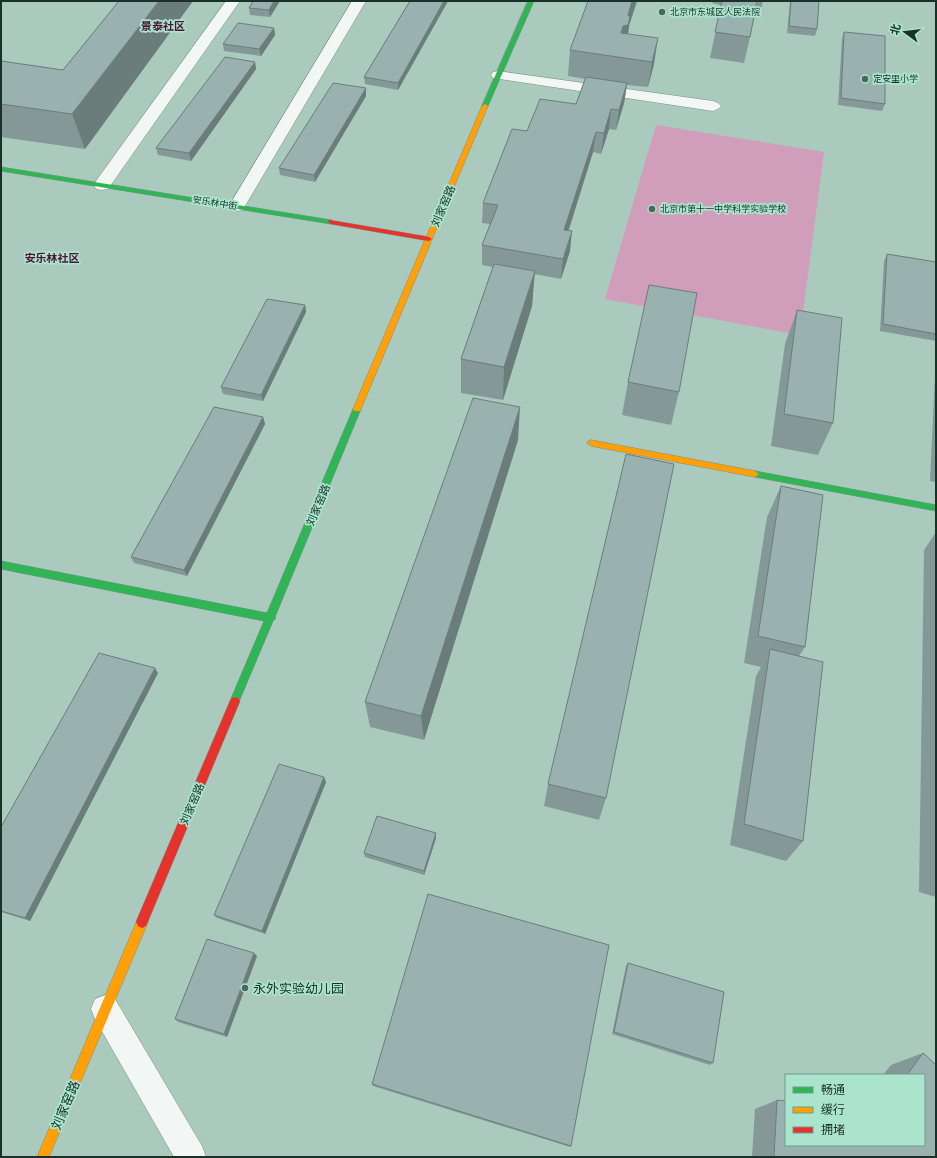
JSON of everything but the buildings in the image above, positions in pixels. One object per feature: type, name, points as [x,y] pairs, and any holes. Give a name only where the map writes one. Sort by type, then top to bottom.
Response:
[{"type":"street","points":[[102,185],[232,1]]},
{"type":"street","points":[[237,206],[359,1]]},
{"type":"street","name":"刘家窑路","points":[[43,1157],[271,618],[498,75],[531,1]]},
{"type":"street","points":[[498,75],[713,106]]},
{"type":"street","name":"安乐林中街","points":[[1,169],[237,206],[429,240]]},
{"type":"street","points":[[591,443],[936,508]]},
{"type":"street","points":[[1,565],[271,618]]},
{"type":"street","points":[[105,1009],[191,1157]]},
{"type":"shaded area","points":[[656,125],[824,152],[800,335],[605,299]]},
{"type":"traffic: fast","points":[[485,106],[531,1]]},
{"type":"traffic: fast","points":[[1,169],[331,222]]},
{"type":"traffic: fast","points":[[235,701],[357,409]]},
{"type":"traffic: fast","points":[[755,474],[936,508]]},
{"type":"traffic: fast","points":[[1,565],[271,618]]},
{"type":"traffic: slow","points":[[357,409],[485,106]]},
{"type":"traffic: slow","points":[[591,443],[755,474]]},
{"type":"traffic: slow","points":[[43,1157],[142,922]]},
{"type":"traffic: jam","points":[[331,222],[429,239]]},
{"type":"traffic: jam","points":[[142,922],[235,701]]},
{"type":"place","name":"北京市东城区人民法院","points":[[662,12]]},
{"type":"place","name":"定安里小学","points":[[865,79]]},
{"type":"place","name":"北京市第十一中学科学实验学校","points":[[652,209]]},
{"type":"place","name":"永外实验幼儿园","points":[[245,988]]},
{"type":"district","name":"景泰社区","points":[[163,26]]},
{"type":"district","name":"安乐林社区","points":[[52,258]]}]
